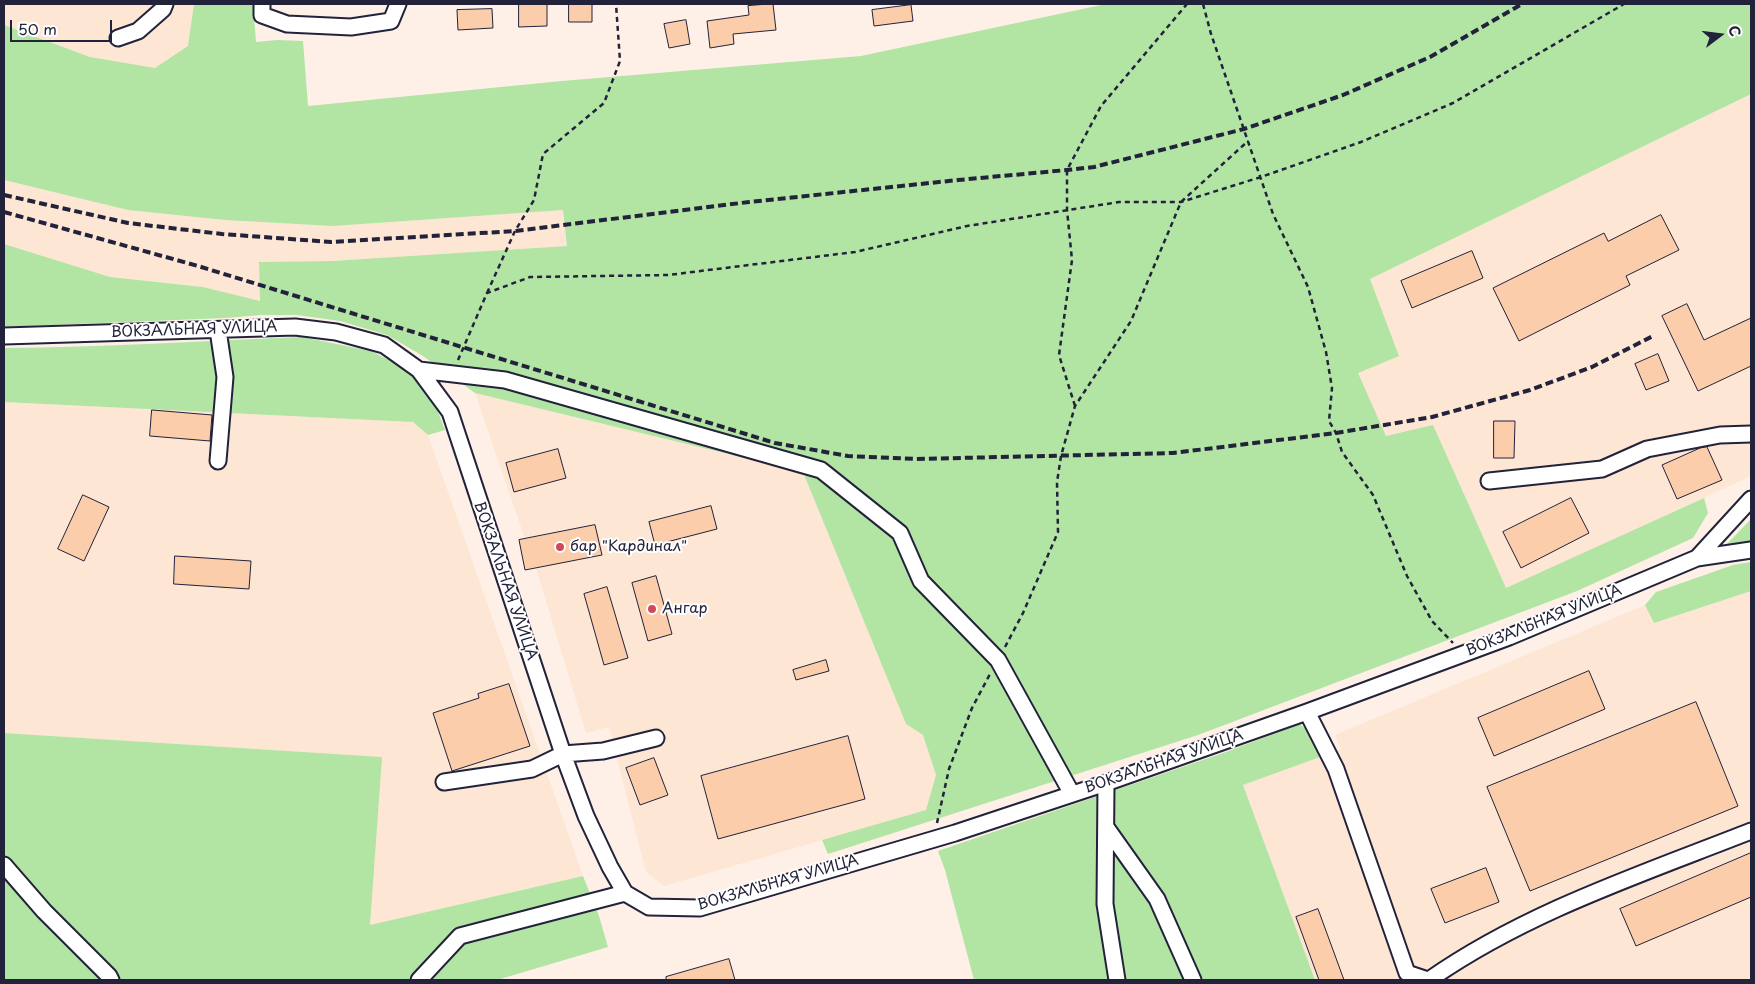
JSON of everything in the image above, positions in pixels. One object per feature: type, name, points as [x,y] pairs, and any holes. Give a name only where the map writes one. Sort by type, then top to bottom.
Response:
[{"type":"street","points":[[118,38],[138,31],[165,4]]},
{"type":"street","points":[[262,9],[287,24],[351,26],[391,21],[398,4]]},
{"type":"street","name":"ВОКЗАЛЬНАЯ УЛИЦА","points":[[4,336],[295,327],[336,332],[384,345],[419,370],[450,412],[563,754],[586,816],[610,867],[625,893],[649,907],[700,908],[934,839],[1106,783],[1308,712],[1508,637],[1697,558],[1751,550]]},
{"type":"street","points":[[218,330],[225,377],[218,461]]},
{"type":"street","points":[[419,370],[505,380],[821,470],[900,533],[921,581],[998,660],[1072,794]]},
{"type":"street","points":[[1488,481],[1602,469],[1647,449],[1720,435],[1751,434]]},
{"type":"street","points":[[1697,558],[1751,499]]},
{"type":"street","points":[[1308,712],[1336,770],[1407,973],[1428,980],[1462,957],[1555,909],[1751,831]]},
{"type":"street","points":[[444,782],[532,768],[563,754],[603,751],[656,738]]},
{"type":"street","points":[[1106,783],[1105,904],[1117,980]]},
{"type":"street","points":[[1106,827],[1158,899],[1193,980]]},
{"type":"street","points":[[4,865],[44,911],[111,980]]},
{"type":"street","points":[[420,980],[460,936],[625,893]]},
{"type":"path","points":[[451,374],[515,231],[534,200],[543,154],[604,103],[620,61],[616,4]]},
{"type":"path","points":[[1075,406],[1059,355],[1072,260],[1067,210],[1068,170],[1101,106],[1187,4]]},
{"type":"path","points":[[1203,4],[1211,34],[1262,177],[1273,214],[1308,287],[1326,352],[1332,388],[1330,421],[1342,452],[1373,495],[1407,576],[1432,621],[1464,654]]},
{"type":"path","points":[[487,293],[530,277],[668,275],[855,252],[968,226],[1119,202],[1181,202],[1262,177],[1361,142],[1453,103],[1624,4]]},
{"type":"path","points":[[934,839],[949,769],[972,708],[1023,613],[1058,532],[1057,482],[1061,456],[1075,406],[1131,321],[1181,202],[1248,141]]},
{"type":"shaded area","points":[[4,4],[194,4],[189,47],[155,68],[90,57],[4,25]]},
{"type":"shaded area","points":[[1751,94],[1751,476],[1506,589],[1433,426],[1386,436],[1358,373],[1399,355],[1370,279]]},
{"type":"shaded area","points":[[4,180],[128,210],[225,220],[333,226],[563,210],[567,246],[332,261],[259,262],[260,301],[203,287],[110,277],[4,244]]},
{"type":"shaded area","points":[[475,393],[803,472],[906,724],[923,735],[936,775],[926,810],[664,886],[646,872],[609,727],[586,733],[536,568],[601,555],[595,525],[525,539]]},
{"type":"shaded area","points":[[4,402],[413,422],[428,435],[583,876],[370,925],[381,757],[4,733]]},
{"type":"shaded area","points":[[1751,591],[1751,980],[1315,980],[1243,785],[1341,749],[1335,735],[1645,605],[1654,623]]},
{"type":"green space","points":[[194,4],[253,4],[256,42],[277,40],[303,41],[308,106],[562,81],[861,56],[1106,4],[1751,4],[1751,94],[1370,279],[1399,356],[1358,373],[1386,436],[1433,425],[1506,588],[1704,498],[1708,513],[1693,538],[1577,591],[1198,735],[828,854],[822,840],[926,810],[936,775],[923,735],[906,724],[803,472],[475,393],[423,356],[387,335],[340,321],[297,315],[261,315],[4,327],[4,244],[110,277],[203,287],[260,301],[259,262],[332,261],[567,246],[563,210],[333,226],[225,220],[128,210],[4,180],[4,25],[90,57],[155,68],[188,46]]},
{"type":"green space","points":[[302,337],[371,351],[409,370],[434,402],[445,430],[428,435],[413,422],[4,402],[4,348]]},
{"type":"green space","points":[[1751,519],[1751,542],[1726,545]]},
{"type":"green space","points":[[1751,562],[1751,591],[1654,623],[1645,605],[1656,592],[1733,565]]},
{"type":"green space","points":[[1300,724],[1309,732],[1320,757],[1243,785],[1315,980],[974,980],[945,870],[938,851],[1226,752]]},
{"type":"green space","points":[[4,733],[382,757],[370,925],[583,876],[599,916],[608,947],[497,980],[4,980]]},
{"type":"building","points":[[519,4],[547,4],[547,26],[519,27]]},
{"type":"building","points":[[569,4],[592,4],[592,22],[569,22]]},
{"type":"building","points":[[773,4],[776,30],[733,34],[734,44],[710,48],[707,21],[749,15],[748,6]]},
{"type":"building","points":[[911,5],[913,21],[874,26],[872,10]]},
{"type":"building","points":[[492,9],[493,28],[458,30],[457,10]]},
{"type":"building","points":[[686,20],[690,44],[669,48],[664,24]]},
{"type":"building","points":[[1661,215],[1679,250],[1626,276],[1630,285],[1519,341],[1493,288],[1604,233],[1608,241]]},
{"type":"building","points":[[1472,251],[1483,278],[1412,308],[1401,281]]},
{"type":"building","points":[[1687,304],[1704,340],[1751,318],[1751,366],[1698,391],[1662,316]]},
{"type":"building","points":[[1658,354],[1669,381],[1646,390],[1635,364]]},
{"type":"building","points":[[152,410],[212,415],[210,441],[150,436]]},
{"type":"building","points":[[1494,421],[1515,421],[1514,458],[1494,458]]},
{"type":"building","points":[[1707,447],[1722,480],[1677,499],[1662,465],[1700,448]]},
{"type":"building","points":[[558,449],[566,478],[514,492],[506,463]]},
{"type":"building","points":[[83,495],[109,507],[84,561],[58,549]]},
{"type":"building","points":[[1571,498],[1589,533],[1521,568],[1503,532]]},
{"type":"building","points":[[711,506],[717,529],[655,545],[649,522]]},
{"type":"building","name":"бар \"Кардинал\"","points":[[595,525],[602,555],[525,570],[519,540]]},
{"type":"building","points":[[175,556],[251,561],[249,589],[174,584]]},
{"type":"building","name":"Ангар","points":[[656,576],[672,634],[648,641],[632,583]]},
{"type":"building","points":[[607,587],[628,658],[604,665],[584,594]]},
{"type":"building","points":[[826,660],[829,671],[796,680],[793,670]]},
{"type":"building","points":[[1589,671],[1605,709],[1494,756],[1478,718]]},
{"type":"building","points":[[509,684],[530,746],[452,771],[433,713],[479,698],[478,694]]},
{"type":"building","points":[[1696,702],[1738,806],[1530,891],[1487,787]]},
{"type":"building","points":[[848,736],[865,799],[718,839],[701,776]]},
{"type":"building","points":[[654,758],[668,795],[640,805],[626,768]]},
{"type":"building","points":[[1751,853],[1751,897],[1636,946],[1620,909]]},
{"type":"building","points":[[1486,868],[1499,902],[1445,923],[1431,889]]},
{"type":"building","points":[[1318,909],[1344,980],[1319,980],[1296,917]]},
{"type":"building","points":[[729,959],[735,980],[666,980],[666,977]]},
{"type":"railway","points":[[4,195],[128,223],[222,234],[331,242],[515,231],[749,202],[1094,167],[1244,129],[1343,95],[1430,57],[1522,4]]},
{"type":"railway","points":[[4,212],[198,266],[775,443],[848,456],[916,459],[1173,453],[1336,433],[1432,417],[1530,390],[1592,367],[1653,336]]},
{"type":"place","name":"бар \"Кардинал\"","points":[[560,547]]},
{"type":"place","name":"Ангар","points":[[652,609]]}]
